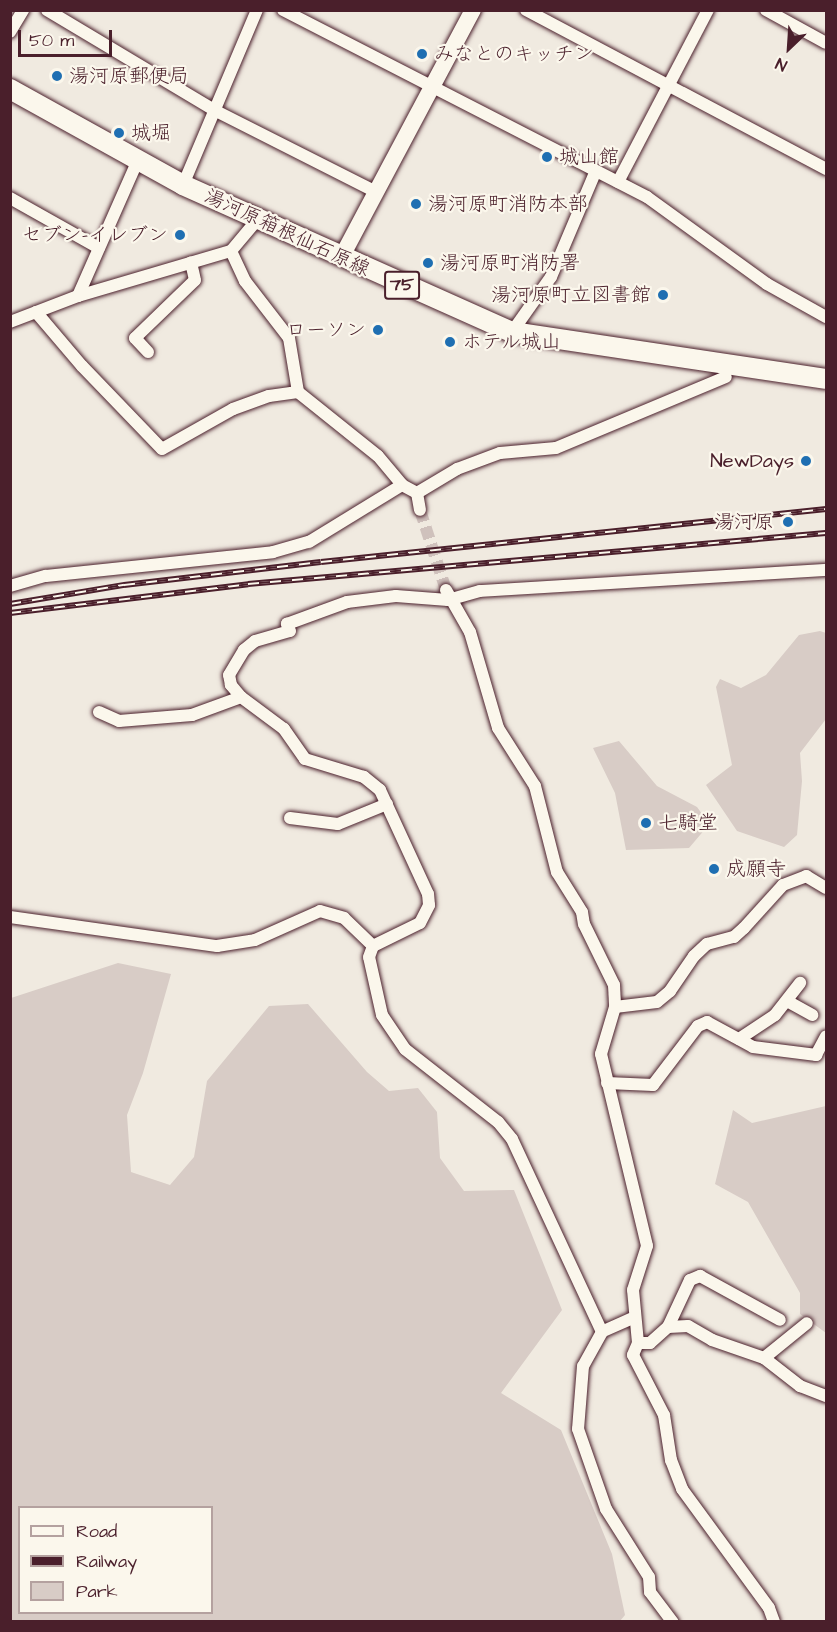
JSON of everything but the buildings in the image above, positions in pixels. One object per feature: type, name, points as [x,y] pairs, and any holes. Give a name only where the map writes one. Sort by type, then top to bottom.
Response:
[{"type":"main road","name":"湯河原箱根仙石原線","points":[[10,88],[183,185],[341,258],[512,332],[826,379]]},
{"type":"street","points":[[10,32],[23,10]]},
{"type":"street","points":[[47,10],[214,110],[376,192]]},
{"type":"street","points":[[183,185],[257,10]]},
{"type":"street","points":[[282,10],[431,89],[647,197],[767,284],[826,317]]},
{"type":"street","points":[[341,258],[473,10]]},
{"type":"street","points":[[526,10],[826,169]]},
{"type":"street","points":[[618,182],[708,10]]},
{"type":"street","points":[[766,10],[826,43]]},
{"type":"street","points":[[78,296],[138,160]]},
{"type":"street","points":[[512,332],[551,277],[595,173]]},
{"type":"street","points":[[10,198],[99,248]]},
{"type":"street","points":[[10,322],[78,296],[231,251],[257,220]]},
{"type":"street","points":[[231,251],[245,281],[289,338],[298,392],[370,450],[402,485],[417,493]]},
{"type":"street","points":[[148,352],[135,338],[195,280],[191,262]]},
{"type":"street","points":[[36,312],[82,366],[162,449],[234,410],[269,396],[298,392]]},
{"type":"street","points":[[417,493],[457,469],[500,453],[556,448],[726,377]]},
{"type":"street","points":[[10,586],[46,576],[273,552],[309,542],[402,485]]},
{"type":"street","points":[[417,493],[420,510]]},
{"type":"street","points":[[290,631],[287,624],[347,602],[396,596],[447,595],[480,591],[826,570]]},
{"type":"street","points":[[447,595],[470,633],[498,728],[535,786],[557,872],[582,912],[584,924],[604,959],[614,985],[615,1007],[601,1054],[647,1246],[633,1290],[638,1343],[633,1354],[664,1415],[671,1460],[682,1489],[769,1608],[774,1622]]},
{"type":"street","points":[[308,625],[255,641],[244,650],[229,675],[231,685],[242,697],[284,729],[305,759],[374,782],[387,804],[428,894],[429,904],[420,923],[373,946],[369,957],[374,987],[392,1035],[512,1138],[602,1332]]},
{"type":"street","points":[[99,712],[119,721],[192,716],[242,697]]},
{"type":"street","points":[[290,818],[338,824],[387,804]]},
{"type":"street","points":[[615,1007],[657,1002],[670,991],[700,950],[744,928],[783,885],[806,876],[826,888]]},
{"type":"street","points":[[10,917],[217,946],[270,934],[320,911],[344,918],[373,946]]},
{"type":"street","points":[[739,1039],[775,1016],[800,982]]},
{"type":"street","points":[[786,1001],[812,1015]]},
{"type":"street","points":[[607,1083],[653,1085],[698,1026],[708,1022],[753,1047],[816,1055],[826,1036]]},
{"type":"street","points":[[638,1343],[650,1343],[668,1327],[690,1280],[700,1276],[780,1320]]},
{"type":"street","points":[[635,1317],[602,1332],[580,1377],[578,1429],[606,1509],[649,1577],[650,1592],[673,1622]]},
{"type":"street","points":[[764,1358],[807,1323]]},
{"type":"street","points":[[668,1327],[688,1326],[712,1340],[764,1358],[800,1386],[826,1396]]},
{"type":"green space","points":[[820,631],[826,633],[826,719],[800,753],[802,781],[797,835],[784,847],[737,831],[706,785],[732,765],[716,687],[720,679],[741,688],[766,675],[799,635]]},
{"type":"green space","points":[[619,741],[657,786],[697,807],[705,818],[706,828],[689,848],[626,850],[615,793],[593,748]]},
{"type":"green space","points":[[118,963],[171,974],[143,1073],[127,1115],[131,1172],[170,1185],[194,1157],[207,1081],[269,1006],[308,1004],[367,1072],[389,1091],[418,1088],[437,1112],[440,1158],[464,1191],[514,1190],[562,1310],[501,1393],[561,1430],[612,1554],[625,1615],[620,1621],[11,1621],[11,998]]},
{"type":"green space","points":[[826,1106],[826,1333],[800,1314],[800,1293],[748,1202],[715,1184],[733,1110],[752,1123]]},
{"type":"tunnel","points":[[420,510],[446,590]]},
{"type":"railway","points":[[10,604],[124,585],[321,562],[826,509]]},
{"type":"railway","points":[[10,613],[248,584],[826,533]]},
{"type":"place","name":"みなとのキッチン","points":[[422,54]]},
{"type":"place","name":"湯河原郵便局","points":[[57,76]]},
{"type":"place","name":"城堀","points":[[119,133]]},
{"type":"place","name":"城山館","points":[[547,157]]},
{"type":"place","name":"湯河原町消防本部","points":[[416,204]]},
{"type":"place","name":"セブン-イレブン","points":[[180,235]]},
{"type":"place","name":"湯河原町消防署","points":[[428,263]]},
{"type":"place","name":"湯河原町立図書館","points":[[663,295]]},
{"type":"place","name":"ローソン","points":[[378,330]]},
{"type":"place","name":"ホテル城山","points":[[450,342]]},
{"type":"place","name":"NewDays","points":[[806,461]]},
{"type":"place","name":"湯河原","points":[[788,522]]},
{"type":"place","name":"七騎堂","points":[[646,823]]},
{"type":"place","name":"成願寺","points":[[714,869]]}]
